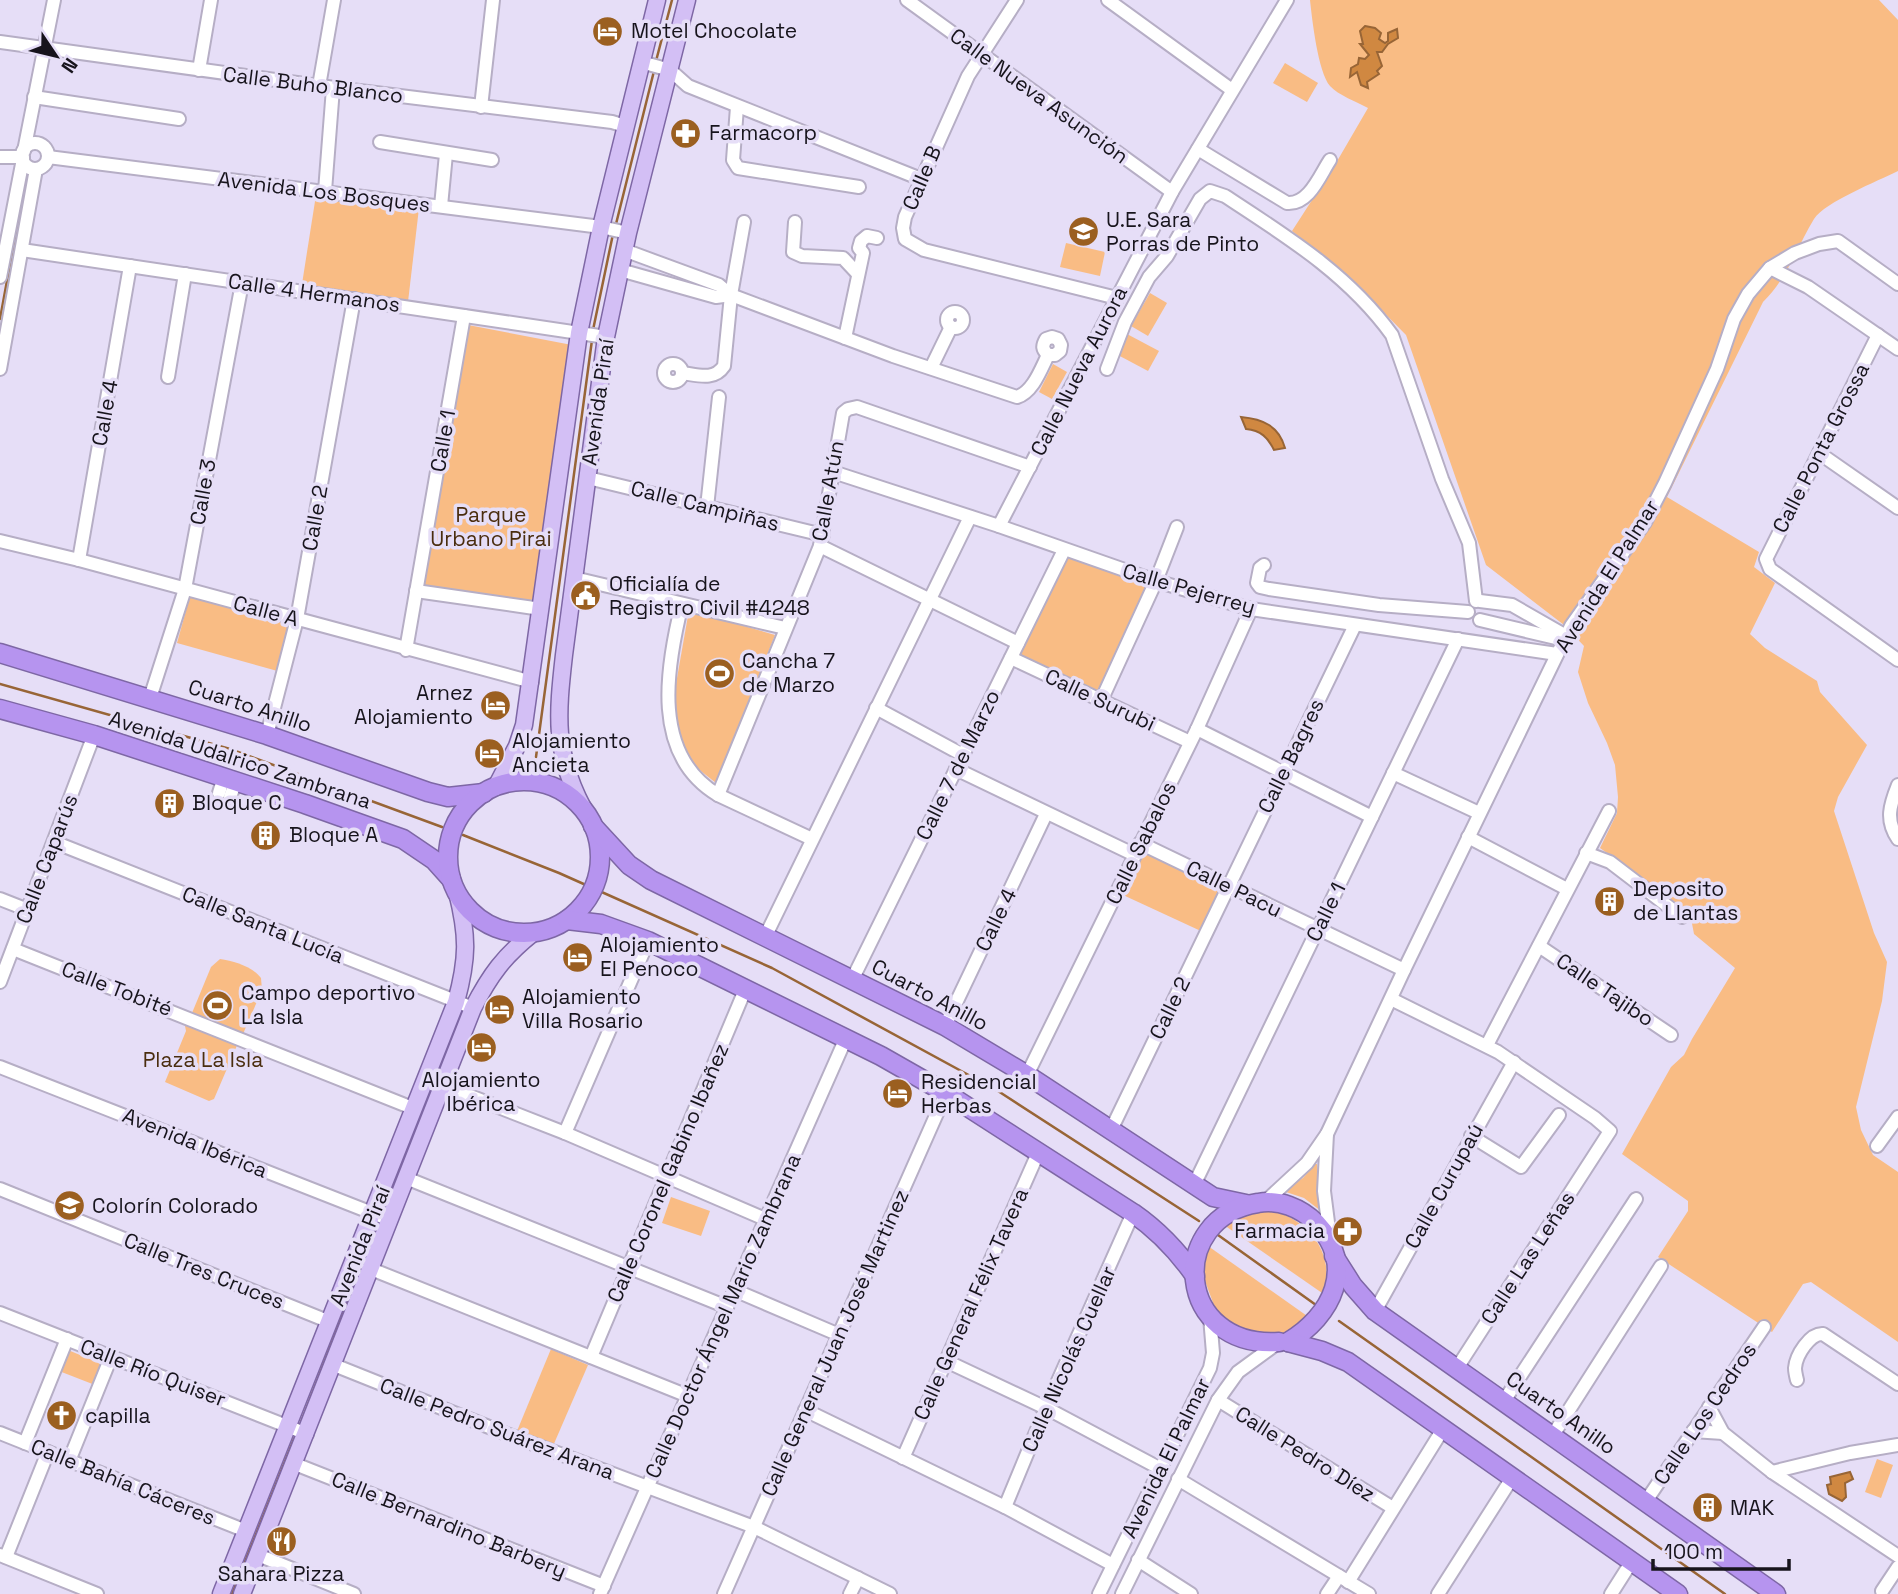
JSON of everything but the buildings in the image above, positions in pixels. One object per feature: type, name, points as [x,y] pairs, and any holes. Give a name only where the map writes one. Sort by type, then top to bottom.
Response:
[{"type":"highway","name":"Cuarto Anillo","points":[[0,653],[267,735],[428,792],[448,797],[491,790]]},
{"type":"highway","name":"Avenida Udalrico Zambrana","points":[[0,709],[94,735],[227,787],[402,839],[434,860],[454,886]]},
{"type":"highway","points":[[512,782],[543,784],[565,793],[583,808],[598,840],[599,870],[594,888],[583,905],[567,920],[551,929],[515,933],[489,924],[467,907],[454,886],[449,849],[453,832],[471,803],[491,790],[512,782]]},
{"type":"highway","name":"Cuarto Anillo","points":[[593,826],[629,865],[651,880],[945,1026],[1027,1075],[1213,1197],[1246,1205]]},
{"type":"highway","points":[[567,920],[601,924],[648,941],[846,1038],[946,1093],[1156,1228],[1177,1250],[1195,1276]]},
{"type":"highway","points":[[1266,1202],[1282,1203],[1297,1209],[1322,1229],[1337,1269],[1332,1295],[1317,1321],[1304,1333],[1283,1342],[1260,1344],[1241,1340],[1210,1317],[1202,1304],[1195,1276],[1196,1257],[1201,1243],[1221,1217],[1228,1211],[1246,1205],[1266,1202]]},
{"type":"highway","name":"Cuarto Anillo","points":[[1332,1250],[1353,1286],[1376,1311],[1776,1594]]},
{"type":"highway","points":[[1283,1342],[1321,1351],[1348,1362],[1678,1594]]},
{"type":"main road","name":"Avenida Piraí","points":[[491,790],[517,746],[524,724],[582,333],[625,126],[644,62],[657,0]]},
{"type":"main road","name":"Avenida Piraí","points":[[583,808],[563,762],[559,737],[559,694],[588,478],[603,336],[620,270],[625,233],[666,68],[687,0]]},
{"type":"main road","name":"Avenida Piraí","points":[[233,1591],[246,1531],[334,1365],[442,1085],[465,1005],[467,945],[454,886]]},
{"type":"main road","name":"Avenida Piraí","points":[[233,1591],[258,1555],[295,1464],[298,1430],[330,1322],[415,1109],[465,1005],[501,961],[533,933]]},
{"type":"street","points":[[0,277],[54,0]]},
{"type":"street","points":[[199,70],[211,0]]},
{"type":"street","points":[[318,86],[334,0]]},
{"type":"street","points":[[481,107],[493,0]]},
{"type":"street","name":"Calle Nueva Asunción","points":[[907,0],[1172,192]]},
{"type":"street","name":"Calle B","points":[[1017,0],[961,89],[902,228],[905,239],[924,250],[1117,298]]},
{"type":"street","points":[[1108,0],[1232,90]]},
{"type":"street","name":"Calle Nueva Aurora","points":[[999,526],[1172,192],[1287,0]]},
{"type":"street","name":"Calle Buho Blanco","points":[[0,42],[333,88],[612,122],[625,126]]},
{"type":"street","points":[[644,62],[666,68],[688,86],[737,107],[921,179]]},
{"type":"street","points":[[325,191],[333,88]]},
{"type":"street","points":[[34,97],[179,119]]},
{"type":"street","points":[[737,107],[733,164],[738,168],[859,187]]},
{"type":"street","points":[[23,155],[29,167],[36,169],[43,166],[48,157],[45,149],[38,144],[31,118]]},
{"type":"street","points":[[380,142],[492,160]]},
{"type":"street","points":[[23,155],[30,145],[38,144]]},
{"type":"street","points":[[1198,149],[1287,203],[1293,204],[1310,192],[1330,160]]},
{"type":"street","points":[[441,206],[446,154]]},
{"type":"street","points":[[0,157],[23,155]]},
{"type":"street","name":"Avenida Los Bosques","points":[[48,157],[604,227],[625,233]]},
{"type":"street","points":[[0,369],[36,169]]},
{"type":"street","points":[[1107,369],[1121,330],[1143,288],[1153,270],[1167,256],[1199,199],[1210,191],[1225,196],[1326,264],[1382,321],[1392,335],[1442,479],[1469,543],[1474,619],[1567,634]]},
{"type":"street","points":[[682,373],[709,376],[720,372],[726,355],[731,295],[744,222]]},
{"type":"street","points":[[795,222],[793,252],[802,256],[843,258],[858,274]]},
{"type":"street","points":[[845,338],[863,253],[859,248],[861,241],[867,236],[877,238]]},
{"type":"street","name":"Avenida El Palmar","points":[[1266,1202],[1307,1163],[1326,1134],[1567,634],[1645,522],[1665,484],[1712,380],[1734,319],[1748,294],[1770,268],[1795,253],[1819,244],[1838,241],[1898,284]]},
{"type":"street","name":"Calle 4 Hermanos","points":[[22,250],[603,336]]},
{"type":"street","points":[[624,250],[719,285],[731,295],[845,338],[1017,397],[1024,395],[1033,384],[1048,355]]},
{"type":"street","name":"Calle 4","points":[[79,560],[130,266]]},
{"type":"street","points":[[1770,268],[1808,287],[1898,349]]},
{"type":"street","points":[[620,270],[716,297],[731,295]]},
{"type":"street","points":[[168,377],[185,274]]},
{"type":"street","name":"Calle 3","points":[[150,698],[185,589],[242,283]]},
{"type":"street","name":"Calle 2","points":[[267,735],[297,619],[354,299]]},
{"type":"street","name":"Calle 1","points":[[407,649],[464,316]]},
{"type":"street","points":[[931,368],[951,327]]},
{"type":"street","name":"Calle Ponta Grossa","points":[[1878,335],[1766,561],[1770,569],[1898,660]]},
{"type":"street","points":[[707,507],[719,397]]},
{"type":"street","name":"Calle Atún","points":[[718,795],[821,541],[834,472],[840,419],[848,409],[857,407],[1030,467]]},
{"type":"street","points":[[1819,453],[1898,508]]},
{"type":"street","name":"Calle Pejerrey","points":[[834,472],[1156,581],[1251,609],[1557,654]]},
{"type":"street","name":"Calle Campiñas","points":[[588,478],[707,507],[821,541],[929,600],[1018,643]]},
{"type":"street","points":[[765,937],[970,517]]},
{"type":"street","points":[[1101,701],[1156,581],[1177,527]]},
{"type":"street","name":"Calle A","points":[[0,541],[532,682]]},
{"type":"street","name":"Calle 7 de Marzo","points":[[852,980],[1064,550]]},
{"type":"street","points":[[1264,565],[1260,568],[1257,583],[1260,587],[1379,605],[1512,606],[1567,634]]},
{"type":"street","points":[[574,578],[786,628]]},
{"type":"street","points":[[416,591],[541,610]]},
{"type":"street","points":[[682,604],[667,688],[668,719],[674,741],[690,770],[708,789],[718,795],[812,839]]},
{"type":"street","name":"Calle Sabalos","points":[[1027,1075],[1197,729],[1251,609]]},
{"type":"street","name":"Calle Bagres","points":[[1228,886],[1354,625]]},
{"type":"street","name":"Calle 1","points":[[1194,1185],[1458,639]]},
{"type":"street","name":"Calle Surubi","points":[[1010,658],[1190,742]]},
{"type":"street","points":[[876,708],[963,755]]},
{"type":"street","points":[[1197,729],[1372,817]]},
{"type":"street","name":"Calle Caparús","points":[[0,982],[94,735]]},
{"type":"street","name":"Calle Pacu","points":[[956,769],[1046,814],[1228,886],[1404,970]]},
{"type":"street","points":[[1393,773],[1479,813]]},
{"type":"street","points":[[1898,785],[1889,807],[1889,819],[1898,839]]},
{"type":"street","points":[[1487,1045],[1609,811]]},
{"type":"street","name":"Calle 4","points":[[945,1026],[1046,814]]},
{"type":"street","points":[[1468,837],[1567,889]]},
{"type":"street","name":"Calle Santa Lucía","points":[[54,842],[465,1005]]},
{"type":"street","points":[[1586,853],[1610,862],[1682,917]]},
{"type":"street","name":"Calle 2","points":[[1111,1130],[1228,886]]},
{"type":"street","points":[[0,899],[28,910]]},
{"type":"street","points":[[565,1133],[648,941]]},
{"type":"street","points":[[338,955],[343,942]]},
{"type":"street","name":"Calle Tajibo","points":[[1539,946],[1671,1035]]},
{"type":"street","name":"Calle Tobité","points":[[13,949],[415,1109]]},
{"type":"street","name":"Calle Coronel Gabino Ibañez","points":[[591,1357],[745,990]]},
{"type":"street","name":"Calle Las Leñas","points":[[1391,999],[1487,1045],[1595,1118],[1599,1148],[1457,1368]]},
{"type":"street","name":"Calle Doctor Ángel Mario Zambrana","points":[[602,1590],[846,1038]]},
{"type":"street","name":"Calle Curupaú","points":[[1376,1311],[1514,1062]]},
{"type":"street","name":"Avenida Ibérica","points":[[0,1067],[389,1220]]},
{"type":"street","points":[[442,1085],[565,1133],[765,1219]]},
{"type":"street","name":"Calle General Juan José Martinez","points":[[724,1594],[946,1093]]},
{"type":"street","points":[[1471,1136],[1521,1167],[1559,1115]]},
{"type":"street","points":[[1877,1146],[1898,1117]]},
{"type":"street","name":"Avenida El Palmar","points":[[1326,1134],[1324,1191],[1332,1250]]},
{"type":"street","name":"Calle General Félix Tavera","points":[[903,1458],[1039,1151]]},
{"type":"street","points":[[406,1178],[727,1307]]},
{"type":"street","name":"Calle Tres Cruces","points":[[0,1189],[330,1322]]},
{"type":"street","points":[[1504,1401],[1636,1199]]},
{"type":"street","name":"Calle Nicolás Cuellar","points":[[1005,1507],[1133,1213]]},
{"type":"street","points":[[1553,1435],[1661,1266]]},
{"type":"street","points":[[371,1269],[688,1396]]},
{"type":"street","points":[[734,1290],[837,1334]]},
{"type":"street","name":"Calle Río Quiser","points":[[0,1313],[298,1430]]},
{"type":"street","name":"Avenida El Palmar","points":[[1099,1594],[1210,1368],[1213,1353],[1210,1317]]},
{"type":"street","name":"Calle Los Cedros","points":[[1646,1501],[1764,1327]]},
{"type":"street","points":[[1797,1380],[1795,1366],[1812,1336],[1817,1333],[1823,1334],[1898,1384]]},
{"type":"street","points":[[25,1443],[67,1339]]},
{"type":"street","name":"Avenida El Palmar","points":[[1122,1594],[1217,1400],[1238,1372],[1283,1342]]},
{"type":"street","points":[[69,1461],[111,1357]]},
{"type":"street","points":[[946,1361],[1046,1408],[1161,1469]]},
{"type":"street","name":"Calle Pedro Suárez Arana","points":[[334,1365],[504,1433],[754,1527],[890,1594]]},
{"type":"street","name":"Calle Pedro Díez","points":[[1217,1400],[1393,1508]]},
{"type":"street","points":[[1709,1407],[1723,1433],[1772,1472],[1898,1556]]},
{"type":"street","points":[[805,1410],[1005,1507],[1113,1565]]},
{"type":"street","points":[[1327,1594],[1343,1579],[1393,1508],[1443,1429]]},
{"type":"street","points":[[1693,1431],[1723,1433]]},
{"type":"street","name":"Calle Bahía Cáceres","points":[[0,1433],[246,1531]]},
{"type":"street","points":[[1772,1472],[1850,1453],[1898,1446]]},
{"type":"street","points":[[48,1452],[3,1556],[97,1594]]},
{"type":"street","points":[[1170,1452],[1178,1452],[1187,1460]]},
{"type":"street","name":"Calle Bernardino Barbery","points":[[295,1464],[602,1590]]},
{"type":"street","points":[[1438,1594],[1512,1478]]},
{"type":"street","points":[[1178,1479],[1368,1594]]},
{"type":"street","points":[[258,1555],[354,1594]]},
{"type":"street","points":[[1138,1560],[1191,1594]]},
{"type":"street","points":[[1611,1594],[1632,1561]]},
{"type":"street","points":[[1882,1591],[1898,1567]]},
{"type":"street","points":[[850,1594],[858,1577]]},
{"type":"green space","points":[[1310,0],[1879,0],[1898,20],[1898,171],[1840,199],[1814,219],[1785,273],[1763,302],[1667,497],[1759,552],[1754,567],[1775,583],[1750,634],[1765,648],[1817,681],[1820,692],[1867,745],[1838,797],[1834,811],[1874,933],[1887,962],[1882,1001],[1856,1107],[1861,1130],[1873,1155],[1898,1172],[1898,1342],[1811,1282],[1803,1284],[1772,1332],[1658,1257],[1688,1211],[1688,1201],[1622,1154],[1671,1067],[1684,1055],[1735,968],[1694,934],[1690,913],[1600,848],[1617,813],[1618,797],[1615,765],[1588,703],[1578,672],[1584,646],[1564,625],[1486,565],[1406,335],[1347,275],[1292,231],[1368,108],[1338,92],[1326,79],[1316,45]]},
{"type":"green space","points":[[1285,63],[1318,83],[1307,102],[1273,83]]},
{"type":"green space","points":[[316,195],[419,208],[408,302],[302,284]]},
{"type":"green space","points":[[1066,243],[1105,252],[1100,276],[1060,267]]},
{"type":"green space","points":[[1150,293],[1167,303],[1148,336],[1131,326]]},
{"type":"green space","name":"Parque Urbano Pirai","points":[[468,325],[572,345],[536,602],[424,589]]},
{"type":"green space","points":[[1127,334],[1159,351],[1148,371],[1116,354]]},
{"type":"green space","points":[[1053,364],[1067,372],[1052,399],[1039,392]]},
{"type":"green space","points":[[1066,559],[1146,584],[1148,587],[1098,693],[1095,694],[1022,656],[1021,652]]},
{"type":"green space","points":[[190,596],[284,622],[290,630],[281,672],[177,643]]},
{"type":"green space","name":"Cancha 7 de Marzo","points":[[689,610],[775,635],[716,783],[697,768],[684,750],[671,712]]},
{"type":"green space","points":[[1151,854],[1221,889],[1203,932],[1123,895],[1140,859]]},
{"type":"green space","points":[[220,959],[243,965],[261,978],[262,990],[243,1034],[192,1013],[211,967]]},
{"type":"green space","name":"Plaza La Isla","points":[[190,1022],[238,1043],[214,1099],[209,1101],[165,1082],[186,1031],[185,1026]]},
{"type":"green space","points":[[1315,1164],[1321,1211],[1304,1198],[1283,1191],[1303,1178]]},
{"type":"green space","points":[[671,1197],[710,1211],[701,1236],[662,1223]]},
{"type":"green space","points":[[1268,1208],[1295,1221],[1315,1239],[1326,1264],[1325,1295],[1224,1225],[1228,1220]]},
{"type":"green space","points":[[1208,1246],[1310,1318],[1285,1334],[1272,1337],[1233,1328],[1215,1308],[1205,1281],[1204,1266]]},
{"type":"green space","points":[[551,1349],[588,1365],[553,1446],[517,1431]]},
{"type":"green space","points":[[68,1350],[104,1365],[95,1385],[59,1371]]},
{"type":"green space","points":[[1877,1459],[1893,1465],[1881,1498],[1865,1492]]},
{"type":"shaded area","points":[[1365,26],[1375,28],[1381,33],[1379,39],[1385,43],[1388,41],[1388,33],[1397,29],[1398,38],[1382,52],[1377,52],[1382,66],[1377,71],[1379,74],[1367,82],[1368,88],[1361,85],[1357,72],[1350,77],[1351,68],[1358,64],[1359,58],[1365,59],[1369,55],[1360,44],[1363,44],[1360,31]]},
{"type":"shaded area","points":[[1241,417],[1269,425],[1279,434],[1285,448],[1274,450],[1263,435],[1246,429]]},
{"type":"shaded area","points":[[1850,1472],[1853,1479],[1845,1483],[1846,1497],[1842,1501],[1829,1494],[1827,1485],[1831,1484],[1830,1477]]},
{"type":"waterway","points":[[656,61],[672,0]]},
{"type":"waterway","points":[[616,224],[654,71]]},
{"type":"waterway","points":[[0,319],[26,177]]},
{"type":"waterway","points":[[593,330],[613,234]]},
{"type":"waterway","points":[[536,757],[592,340]]},
{"type":"waterway","points":[[0,684],[230,749],[442,827]]},
{"type":"waterway","points":[[463,835],[559,873],[772,968],[998,1091],[1199,1221]]},
{"type":"waterway","points":[[383,1213],[464,1008]]},
{"type":"waterway","points":[[300,1425],[380,1219]]},
{"type":"waterway","points":[[1218,1235],[1316,1305]]},
{"type":"waterway","points":[[1339,1321],[1725,1594]]},
{"type":"waterway","points":[[232,1594],[296,1434]]},
{"type":"place","name":"Motel Chocolate","points":[[608,31]]},
{"type":"place","name":"Farmacorp","points":[[686,133]]},
{"type":"place","name":"U.E. Sara Porras de Pinto","points":[[1083,232]]},
{"type":"place","name":"Oficialía de Registro Civil #4248","points":[[586,596]]},
{"type":"place","name":"Cancha 7 de Marzo","points":[[719,673]]},
{"type":"place","name":"Arnez Alojamiento","points":[[496,705]]},
{"type":"place","name":"Alojamiento Ancieta","points":[[489,753]]},
{"type":"place","name":"Bloque C","points":[[169,803]]},
{"type":"place","name":"Bloque A","points":[[266,835]]},
{"type":"place","name":"Deposito de Llantas","points":[[1610,901]]},
{"type":"place","name":"Alojamiento El Penoco","points":[[577,957]]},
{"type":"place","name":"Campo deportivo La Isla","points":[[218,1005]]},
{"type":"place","name":"Alojamiento Villa Rosario","points":[[499,1009]]},
{"type":"place","name":"Alojamiento Ibérica","points":[[481,1048]]},
{"type":"place","name":"Residencial Herbas","points":[[898,1094]]},
{"type":"place","name":"Colorín Colorado","points":[[69,1206]]},
{"type":"place","name":"Farmacia","points":[[1348,1231]]},
{"type":"place","name":"capilla","points":[[62,1416]]},
{"type":"place","name":"MAK","points":[[1707,1508]]},
{"type":"place","name":"Sahara Pizza","points":[[281,1542]]}]
